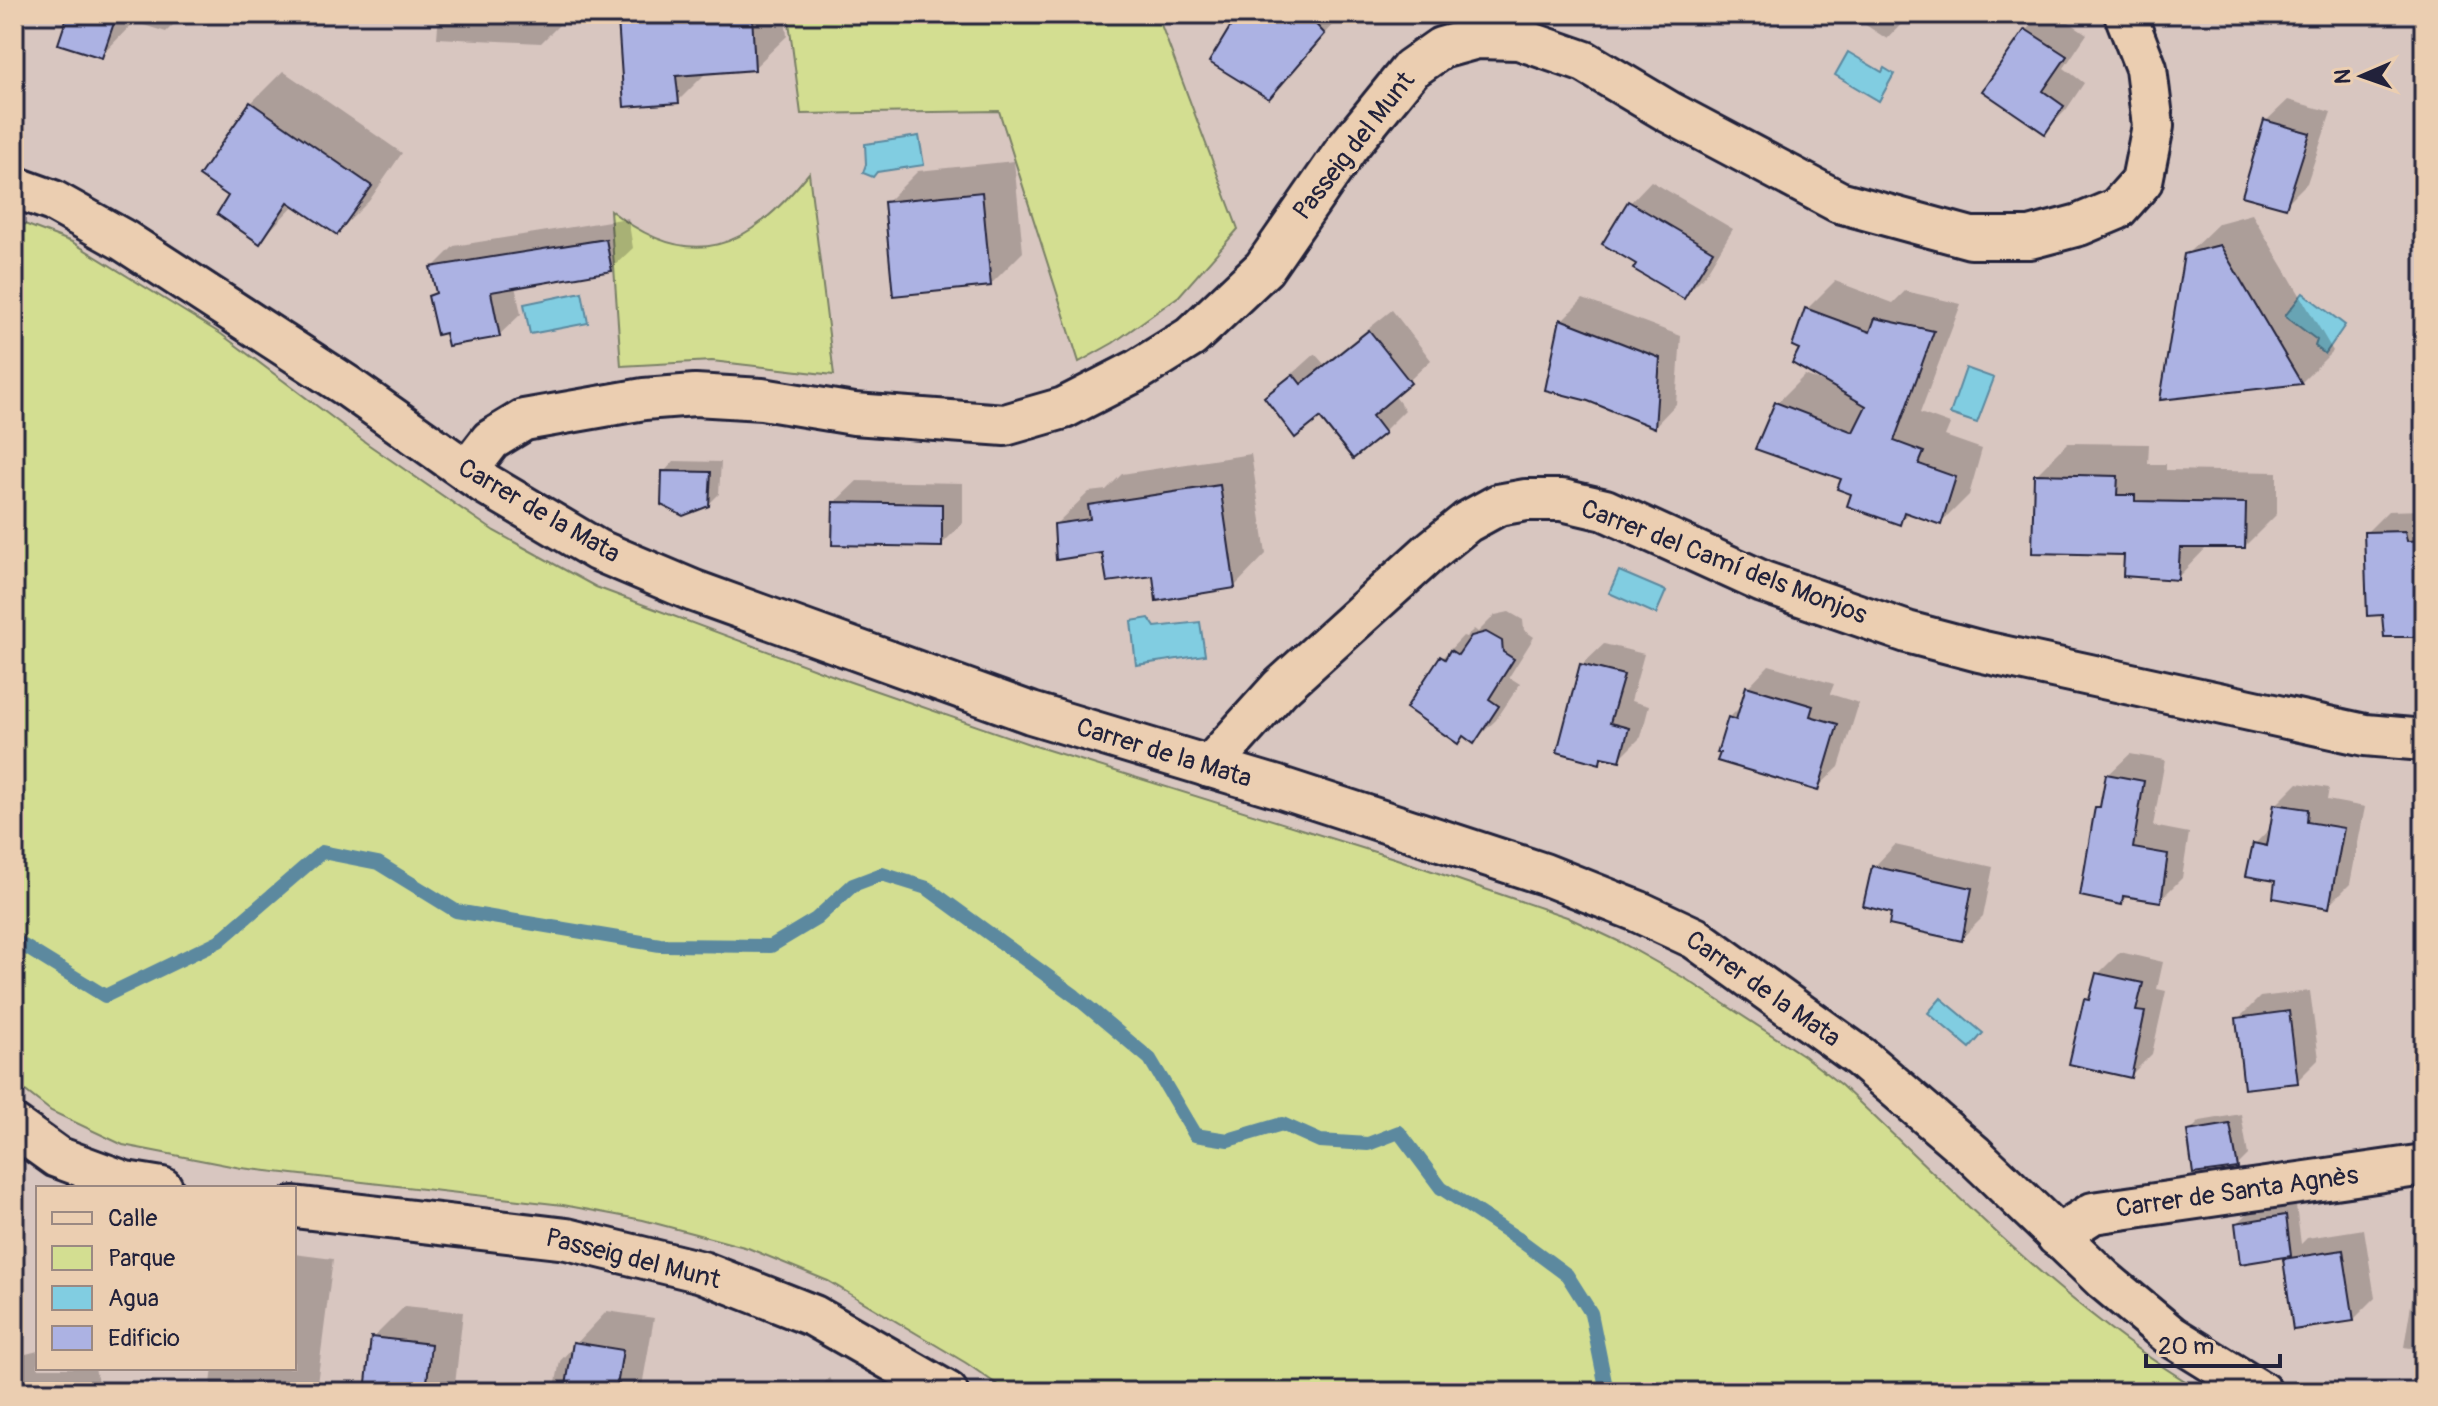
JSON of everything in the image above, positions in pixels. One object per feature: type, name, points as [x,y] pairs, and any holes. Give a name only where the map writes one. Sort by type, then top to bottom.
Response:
[{"type":"street","name":"Passeig del Munt","points":[[467,471],[491,440],[524,420],[644,399],[695,395],[762,399],[854,414],[1005,425],[1064,408],[1138,370],[1191,337],[1264,268],[1347,148],[1411,69],[1441,48],[1477,38],[1519,39],[1585,62],[1682,119],[1839,202],[1971,238],[2030,238],[2079,225],[2117,209],[2142,181],[2153,126],[2146,68],[2125,14]]},
{"type":"street","name":"Carrer de la Mata","points":[[14,187],[53,201],[123,240],[347,386],[467,471],[597,550],[694,591],[1031,713],[1544,874],[1695,938],[1860,1057],[1974,1155],[2057,1236],[2171,1336],[2261,1392]]},
{"type":"street","name":"Carrer del Camí dels Monjos","points":[[1209,767],[1280,688],[1430,552],[1467,522],[1498,505],[1526,500],[1562,500],[1605,510],[1763,582],[1907,632],[1979,651],[2365,735],[2424,740]]},
{"type":"street","points":[[14,1126],[57,1157],[125,1182],[150,1186]]},
{"type":"street","name":"Carrer de Santa Agnès","points":[[2057,1236],[2093,1213],[2424,1165]]},
{"type":"street","name":"Passeig del Munt","points":[[296,1207],[567,1239],[702,1272],[814,1316],[947,1392]]},
{"type":"green space","points":[[788,14],[1157,14],[1238,229],[1179,296],[1113,343],[1079,362],[999,111],[801,114]]},
{"type":"green space","points":[[809,173],[834,375],[712,361],[621,366],[610,210],[640,230],[668,242],[693,247],[718,244],[741,235],[764,220]]},
{"type":"green space","points":[[14,220],[72,242],[221,334],[369,445],[494,531],[596,587],[842,679],[1032,745],[1394,858],[1567,917],[1620,942],[1686,979],[1804,1056],[1841,1085],[2059,1288],[2153,1360],[2203,1392],[1008,1392],[966,1363],[828,1281],[748,1248],[643,1220],[563,1205],[241,1168],[123,1145],[51,1111],[14,1078]]},
{"type":"water","points":[[1848,52],[1882,72],[1884,68],[1894,74],[1879,101],[1835,75]]},
{"type":"water","points":[[919,136],[924,165],[877,172],[873,177],[863,173],[865,144]]},
{"type":"water","points":[[582,292],[588,323],[530,334],[524,304]]},
{"type":"water","points":[[2303,293],[2345,325],[2325,354],[2315,346],[2317,340],[2285,316]]},
{"type":"water","points":[[1966,368],[1994,378],[1977,423],[1950,414]]},
{"type":"water","points":[[1619,571],[1666,591],[1656,614],[1609,593]]},
{"type":"water","points":[[1149,618],[1155,627],[1200,622],[1205,655],[1136,665],[1131,621]]},
{"type":"water","points":[[1941,998],[1983,1033],[1970,1048],[1928,1013]]},
{"type":"building","points":[[68,14],[117,14],[102,58],[58,44]]},
{"type":"building","points":[[623,14],[672,14],[672,19],[752,14],[755,70],[676,76],[679,103],[624,107],[618,19],[624,18]]},
{"type":"building","points":[[1238,14],[1306,14],[1325,34],[1269,99],[1209,62]]},
{"type":"building","points":[[2025,29],[2067,56],[2043,91],[2064,106],[2045,134],[1982,91]]},
{"type":"building","points":[[250,102],[372,186],[337,235],[288,202],[260,244],[217,214],[228,196],[199,176]]},
{"type":"building","points":[[2264,120],[2310,133],[2286,208],[2242,196]]},
{"type":"building","points":[[982,192],[991,286],[893,296],[884,202]]},
{"type":"building","points":[[1628,201],[1713,251],[1684,299],[1633,269],[1636,264],[1602,244]]},
{"type":"building","points":[[606,239],[612,271],[491,292],[500,337],[448,346],[445,333],[437,335],[428,296],[436,293],[430,267]]},
{"type":"building","points":[[2220,245],[2302,384],[2160,400],[2184,254]]},
{"type":"building","points":[[1805,308],[1870,332],[1875,318],[1934,331],[1894,441],[1924,452],[1919,464],[1956,477],[1941,525],[1904,512],[1900,525],[1847,506],[1851,494],[1837,489],[1841,479],[1755,449],[1775,402],[1853,432],[1866,406],[1792,363],[1799,349],[1792,346]]},
{"type":"building","points":[[1560,319],[1660,358],[1655,428],[1588,401],[1545,390]]},
{"type":"building","points":[[1369,330],[1411,383],[1372,416],[1385,433],[1353,459],[1320,418],[1295,438],[1264,397],[1293,374],[1301,384]]},
{"type":"building","points":[[662,471],[711,472],[709,506],[683,516],[661,505]]},
{"type":"building","points":[[2034,474],[2118,476],[2117,495],[2135,495],[2135,501],[2246,503],[2245,548],[2180,548],[2178,580],[2123,576],[2124,555],[2032,553]]},
{"type":"building","points":[[1220,485],[1235,588],[1156,601],[1153,576],[1107,582],[1102,553],[1056,560],[1054,524],[1090,519],[1088,505]]},
{"type":"building","points":[[833,502],[942,504],[942,547],[832,545]]},
{"type":"building","points":[[2405,531],[2407,541],[2424,540],[2424,637],[2384,637],[2382,615],[2367,616],[2364,532]]},
{"type":"building","points":[[1486,632],[1502,641],[1503,652],[1514,659],[1489,699],[1499,706],[1474,744],[1463,736],[1458,744],[1406,708],[1440,656],[1445,659],[1450,650],[1458,655],[1471,636]]},
{"type":"building","points":[[1580,664],[1624,675],[1610,723],[1629,728],[1620,761],[1601,757],[1600,764],[1557,752]]},
{"type":"building","points":[[1746,686],[1813,706],[1810,716],[1838,724],[1818,791],[1717,761],[1728,717],[1736,720]]},
{"type":"building","points":[[2106,774],[2144,781],[2133,848],[2168,854],[2161,902],[2123,896],[2122,905],[2080,896],[2095,807],[2100,807]]},
{"type":"building","points":[[2274,804],[2308,809],[2307,822],[2344,828],[2329,908],[2273,898],[2275,881],[2246,876],[2253,843],[2267,846]]},
{"type":"building","points":[[1872,866],[1972,888],[1962,941],[1889,925],[1891,913],[1863,906]]},
{"type":"building","points":[[2096,973],[2143,983],[2136,1011],[2145,1012],[2131,1078],[2069,1064],[2084,999],[2089,1000]]},
{"type":"building","points":[[2289,1011],[2298,1083],[2244,1089],[2236,1018]]},
{"type":"building","points":[[2230,1124],[2238,1168],[2193,1174],[2187,1131]]},
{"type":"building","points":[[2286,1215],[2291,1256],[2240,1264],[2235,1223]]},
{"type":"building","points":[[2343,1250],[2354,1321],[2293,1330],[2283,1259]]},
{"type":"building","points":[[371,1337],[431,1344],[426,1392],[365,1392]]},
{"type":"building","points":[[573,1342],[623,1350],[616,1392],[565,1392]]},
{"type":"waterway","points":[[14,940],[105,996],[219,941],[322,852],[378,863],[456,911],[660,945],[771,946],[816,919],[853,885],[882,874],[927,888],[1075,996],[1150,1059],[1195,1135],[1228,1140],[1282,1124],[1320,1141],[1368,1144],[1399,1132],[1441,1188],[1567,1275],[1591,1313],[1607,1392]]}]
